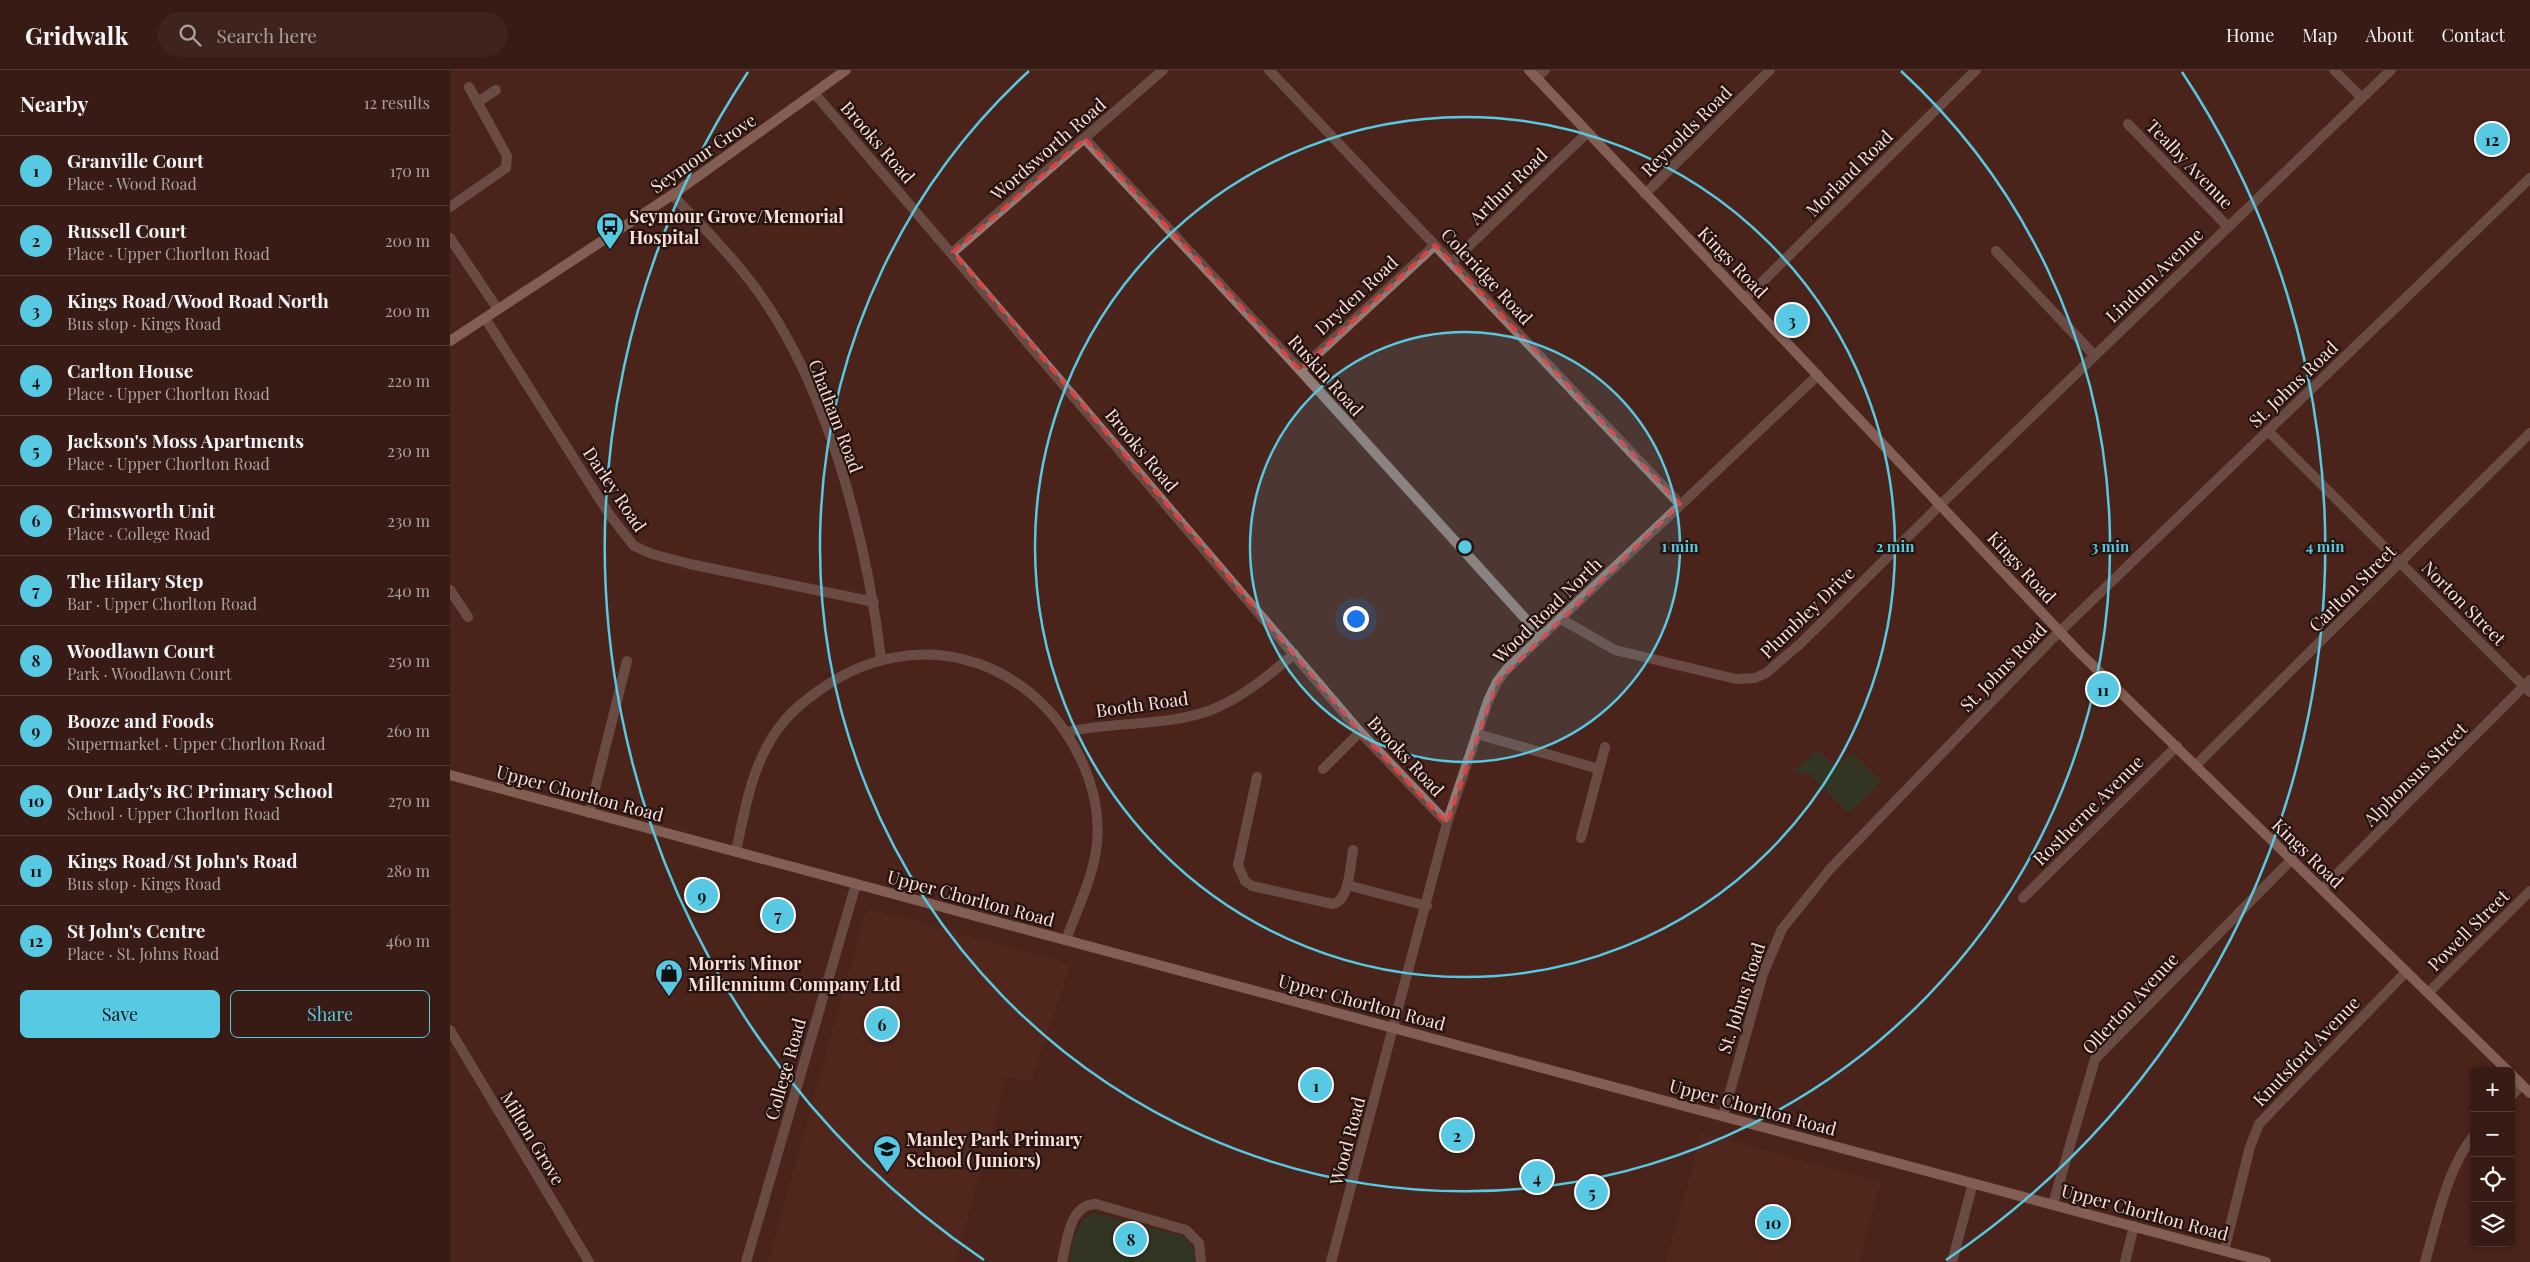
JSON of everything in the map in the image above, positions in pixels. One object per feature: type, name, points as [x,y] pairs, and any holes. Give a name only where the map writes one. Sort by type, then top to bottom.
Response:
[{"type":"main road","name":"Seymour Grove","points":[[450,341],[497,308],[672,195],[846,70]]},
{"type":"main road","name":"Kings Road","points":[[1529,70],[2060,631],[2504,1067]]},
{"type":"main road","name":"Upper Chorlton Road","points":[[450,775],[2266,1262]]},
{"type":"main road","points":[[2515,1078],[2530,1093]]},
{"type":"street","name":"Wordsworth Road","points":[[953,252],[1085,140],[1163,70]]},
{"type":"street","name":"Coleridge Road","points":[[1269,70],[1680,504]]},
{"type":"street","points":[[1536,78],[1545,70]]},
{"type":"street","name":"Reynolds Road","points":[[1645,194],[1770,70]]},
{"type":"street","name":"Morland Road","points":[[1746,298],[1976,70]]},
{"type":"street","points":[[2334,70],[2362,98]]},
{"type":"street","name":"Lindum Avenue","points":[[1940,505],[2391,70]]},
{"type":"street","points":[[450,207],[506,168],[506,156],[469,87]]},
{"type":"street","points":[[478,102],[496,90]]},
{"type":"street","name":"Brooks Road","points":[[815,94],[953,252],[1360,732],[1447,824]]},
{"type":"street","name":"Tealby Avenue","points":[[2128,124],[2228,227]]},
{"type":"street","name":"Arthur Road","points":[[1452,262],[1587,133]]},
{"type":"street","name":"Ruskin Road","points":[[1085,140],[1300,370],[1541,636]]},
{"type":"street","name":"St. Johns Road","points":[[1723,1116],[1763,974],[1782,929],[1830,869],[2060,631],[2530,178]]},
{"type":"street","name":"Chatham Road","points":[[672,195],[716,238],[752,283],[783,333],[804,373],[825,421],[850,500],[867,566],[874,602],[881,658]]},
{"type":"street","points":[[450,238],[497,308]]},
{"type":"street","name":"Dryden Road","points":[[1300,370],[1435,245]]},
{"type":"street","points":[[1996,251],[2094,355]]},
{"type":"street","name":"Darley Road","points":[[485,318],[609,514],[634,546],[652,554],[690,564],[874,602]]},
{"type":"street","name":"Wood Road North","points":[[1394,1028],[1447,824],[1477,734],[1497,682],[1507,669],[1541,636],[1818,375]]},
{"type":"street","name":"Norton Street","points":[[2268,431],[2400,563],[2528,686]]},
{"type":"street","name":"Carlton Street","points":[[2196,765],[2530,433]]},
{"type":"street","name":"Plumbley Drive","points":[[1561,619],[1615,650],[1736,679],[1755,678],[1766,673],[1800,644],[1940,505]]},
{"type":"street","points":[[450,590],[468,617]]},
{"type":"street","points":[[736,851],[758,763],[776,732],[796,709],[837,678],[881,658],[908,654],[963,659],[989,667],[1023,686],[1036,696],[1066,732],[1091,785],[1097,811],[1097,843],[1092,870],[1066,940]]},
{"type":"street","name":"Booth Road","points":[[1066,732],[1085,728],[1172,719],[1211,710],[1233,699],[1263,679],[1294,654]]},
{"type":"street","points":[[589,813],[627,661]]},
{"type":"street","name":"Alphonsus Street","points":[[2322,889],[2528,686]]},
{"type":"street","points":[[1323,769],[1360,732]]},
{"type":"street","points":[[1477,734],[1599,769]]},
{"type":"street","name":"Rostherne Avenue","points":[[2023,898],[2177,746]]},
{"type":"street","points":[[1581,838],[1605,747]]},
{"type":"street","points":[[1258,777],[1238,865],[1245,881],[1252,886],[1333,904],[1343,900],[1353,850]]},
{"type":"street","name":"Ollerton Avenue","points":[[2053,1204],[2095,1059],[2292,859]]},
{"type":"street","name":"College Road","points":[[746,1262],[856,884]]},
{"type":"street","points":[[1347,885],[1427,906]]},
{"type":"street","name":"Powell Street","points":[[2428,993],[2530,891]]},
{"type":"street","name":"Knutsford Avenue","points":[[2224,1251],[2250,1147],[2260,1124],[2406,972]]},
{"type":"street","name":"Wood Road","points":[[1331,1262],[1394,1028]]},
{"type":"street","name":"Milton Grove","points":[[451,1036],[588,1262]]},
{"type":"street","points":[[2515,1092],[2522,1085]]},
{"type":"street","points":[[2425,1262],[2450,1177],[2460,1155],[2470,1140]]},
{"type":"street","points":[[1952,1262],[1973,1183]]},
{"type":"street","points":[[1062,1262],[1074,1218],[1084,1206],[1096,1204],[1186,1230],[1199,1243],[1201,1262]]},
{"type":"street","points":[[2125,1262],[2134,1226]]},
{"type":"highlighted area","points":[[1085,139],[1300,370],[1435,245],[1680,504],[1497,682],[1447,823],[1360,732],[953,252]]},
{"type":"shaded area","name":"Manley Park Primary School (Juniors)","points":[[870,909],[1071,964],[1030,1083],[1007,1076],[955,1262],[768,1262],[866,911]]},
{"type":"shaded area","points":[[1702,1133],[1881,1182],[1859,1262],[1666,1262]]},
{"type":"green space","points":[[1817,750],[1836,768],[1852,753],[1881,782],[1849,813],[1811,775],[1793,772]]},
{"type":"green space","points":[[1095,1213],[1186,1237],[1195,1252],[1194,1262],[1070,1262],[1072,1247],[1079,1226],[1083,1220]]},
{"type":"place","name":"St John's Centre","points":[[2492,139]]},
{"type":"place","name":"Seymour Grove/Memorial Hospital","points":[[610,250]]},
{"type":"place","name":"Kings Road/Wood Road North","points":[[1792,320]]},
{"type":"place","name":"Kings Road/St John's Road","points":[[2103,689]]},
{"type":"place","name":"Booze and Foods","points":[[702,895]]},
{"type":"place","name":"The Hilary Step","points":[[778,915]]},
{"type":"place","name":"Morris Minor Millennium Company Ltd","points":[[669,997]]},
{"type":"place","name":"Crimsworth Unit","points":[[882,1024]]},
{"type":"place","name":"Granville Court","points":[[1316,1085]]},
{"type":"place","name":"Russell Court","points":[[1457,1135]]},
{"type":"place","name":"Manley Park Primary School (Juniors)","points":[[887,1173]]},
{"type":"place","name":"Carlton House","points":[[1537,1177]]},
{"type":"place","name":"Jackson's Moss Apartments","points":[[1592,1192]]},
{"type":"place","name":"Our Lady's RC Primary School","points":[[1773,1222]]},
{"type":"place","name":"Woodlawn Court","points":[[1131,1239]]}]
